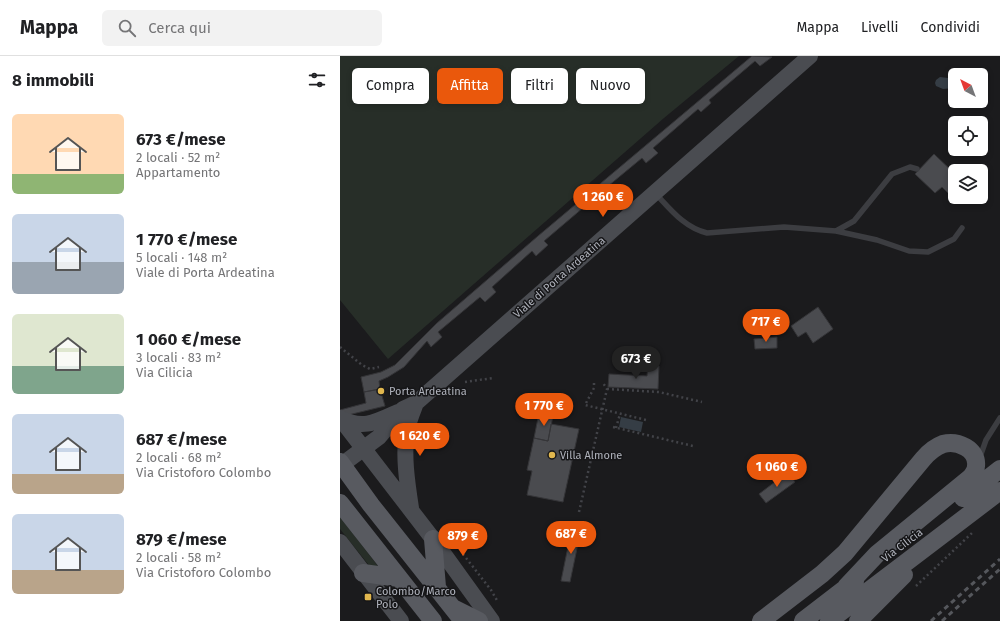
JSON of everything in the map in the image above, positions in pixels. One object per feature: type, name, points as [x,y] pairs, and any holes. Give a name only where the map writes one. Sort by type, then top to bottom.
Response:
[{"type":"main road","points":[[761,621],[822,574],[845,553],[932,450],[944,444],[956,443],[962,445],[971,452],[975,457],[976,468],[971,477],[877,554],[846,587]]},
{"type":"main road","points":[[341,464],[380,516],[458,614],[479,621]]},
{"type":"main road","name":"Via Cilicia","points":[[803,621],[1000,469]]},
{"type":"main road","name":"Via Cilicia","points":[[829,621],[1000,491]]},
{"type":"main road","points":[[340,502],[433,621]]},
{"type":"main road","points":[[858,621],[950,529]]},
{"type":"main road","points":[[433,539],[437,588]]},
{"type":"main road","points":[[363,574],[399,578]]},
{"type":"street","name":"Viale di Porta Ardeatina","points":[[341,464],[379,436],[410,406],[810,56]]},
{"type":"street","name":"Viale di Porta Ardeatina","points":[[410,406],[406,443],[407,481],[411,510]]},
{"type":"street","points":[[340,418],[352,424],[362,425],[382,419],[410,406]]},
{"type":"street","points":[[340,418],[433,539],[492,621]]},
{"type":"street","points":[[340,542],[363,574],[401,621]]},
{"type":"lane","points":[[836,231],[854,221],[892,174],[910,167],[917,169]]},
{"type":"lane","points":[[654,192],[681,219],[696,230],[707,233],[784,227],[836,231],[877,240],[909,251],[928,252],[954,239],[962,228]]},
{"type":"lane","points":[[976,468],[986,440],[1000,418]]},
{"type":"path","points":[[340,347],[362,365],[370,369],[379,367]]},
{"type":"path","points":[[465,382],[493,378]]},
{"type":"path","points":[[579,512],[606,389],[603,382]]},
{"type":"path","points":[[594,383],[594,388],[585,405],[646,420]]},
{"type":"path","points":[[606,389],[659,392],[702,402]]},
{"type":"path","points":[[620,414],[615,428],[693,446]]},
{"type":"path","points":[[914,589],[976,530]]},
{"type":"shaded area","points":[[340,56],[739,56],[664,118],[388,359],[340,300]]},
{"type":"shaded area","points":[[940,77],[948,78],[948,89],[943,89],[936,86],[936,80]]},
{"type":"shaded area","points":[[621,417],[643,422],[641,432],[619,427]]},
{"type":"shaded area","points":[[340,517],[381,570],[372,569],[340,529]]},
{"type":"building","points":[[752,56],[772,57],[760,66],[755,61],[709,100],[711,103],[701,112],[698,109],[653,148],[658,153],[646,163],[642,158],[596,196],[598,199],[586,208],[584,207],[544,241],[548,245],[536,256],[532,251],[492,287],[496,292],[485,302],[480,297],[438,332],[442,337],[431,347],[427,341],[404,367],[379,381],[380,389],[364,392],[361,377],[381,372],[395,365],[437,323]]},
{"type":"building","points":[[934,154],[948,167],[948,193],[942,187],[935,193],[915,174]]},
{"type":"building","points":[[818,307],[833,329],[813,343],[806,332],[798,337],[791,326]]},
{"type":"building","points":[[777,337],[777,348],[755,349],[754,339]]},
{"type":"building","points":[[648,365],[659,366],[658,389],[608,387],[609,374],[647,376]]},
{"type":"building","points":[[380,389],[385,406],[340,417],[340,410],[366,403],[364,392]]},
{"type":"building","points":[[550,393],[555,410],[553,416],[539,413],[536,403]]},
{"type":"building","points":[[539,413],[553,416],[548,441],[534,438]]},
{"type":"building","name":"Villa Almone","points":[[551,424],[579,429],[563,502],[527,495],[532,471],[527,470],[534,438],[548,441]]},
{"type":"building","points":[[788,472],[795,482],[766,503],[759,494]]},
{"type":"building","points":[[572,527],[581,529],[570,582],[561,581]]},
{"type":"railway","points":[[931,621],[1000,559]]},
{"type":"railway","points":[[942,621],[1000,569]]},
{"type":"place","name":"Porta Ardeatina","points":[[381,391]]},
{"type":"place","name":"Villa Almone","points":[[552,455]]},
{"type":"place","name":"Colombo/Marco Polo","points":[[368,597]]}]
